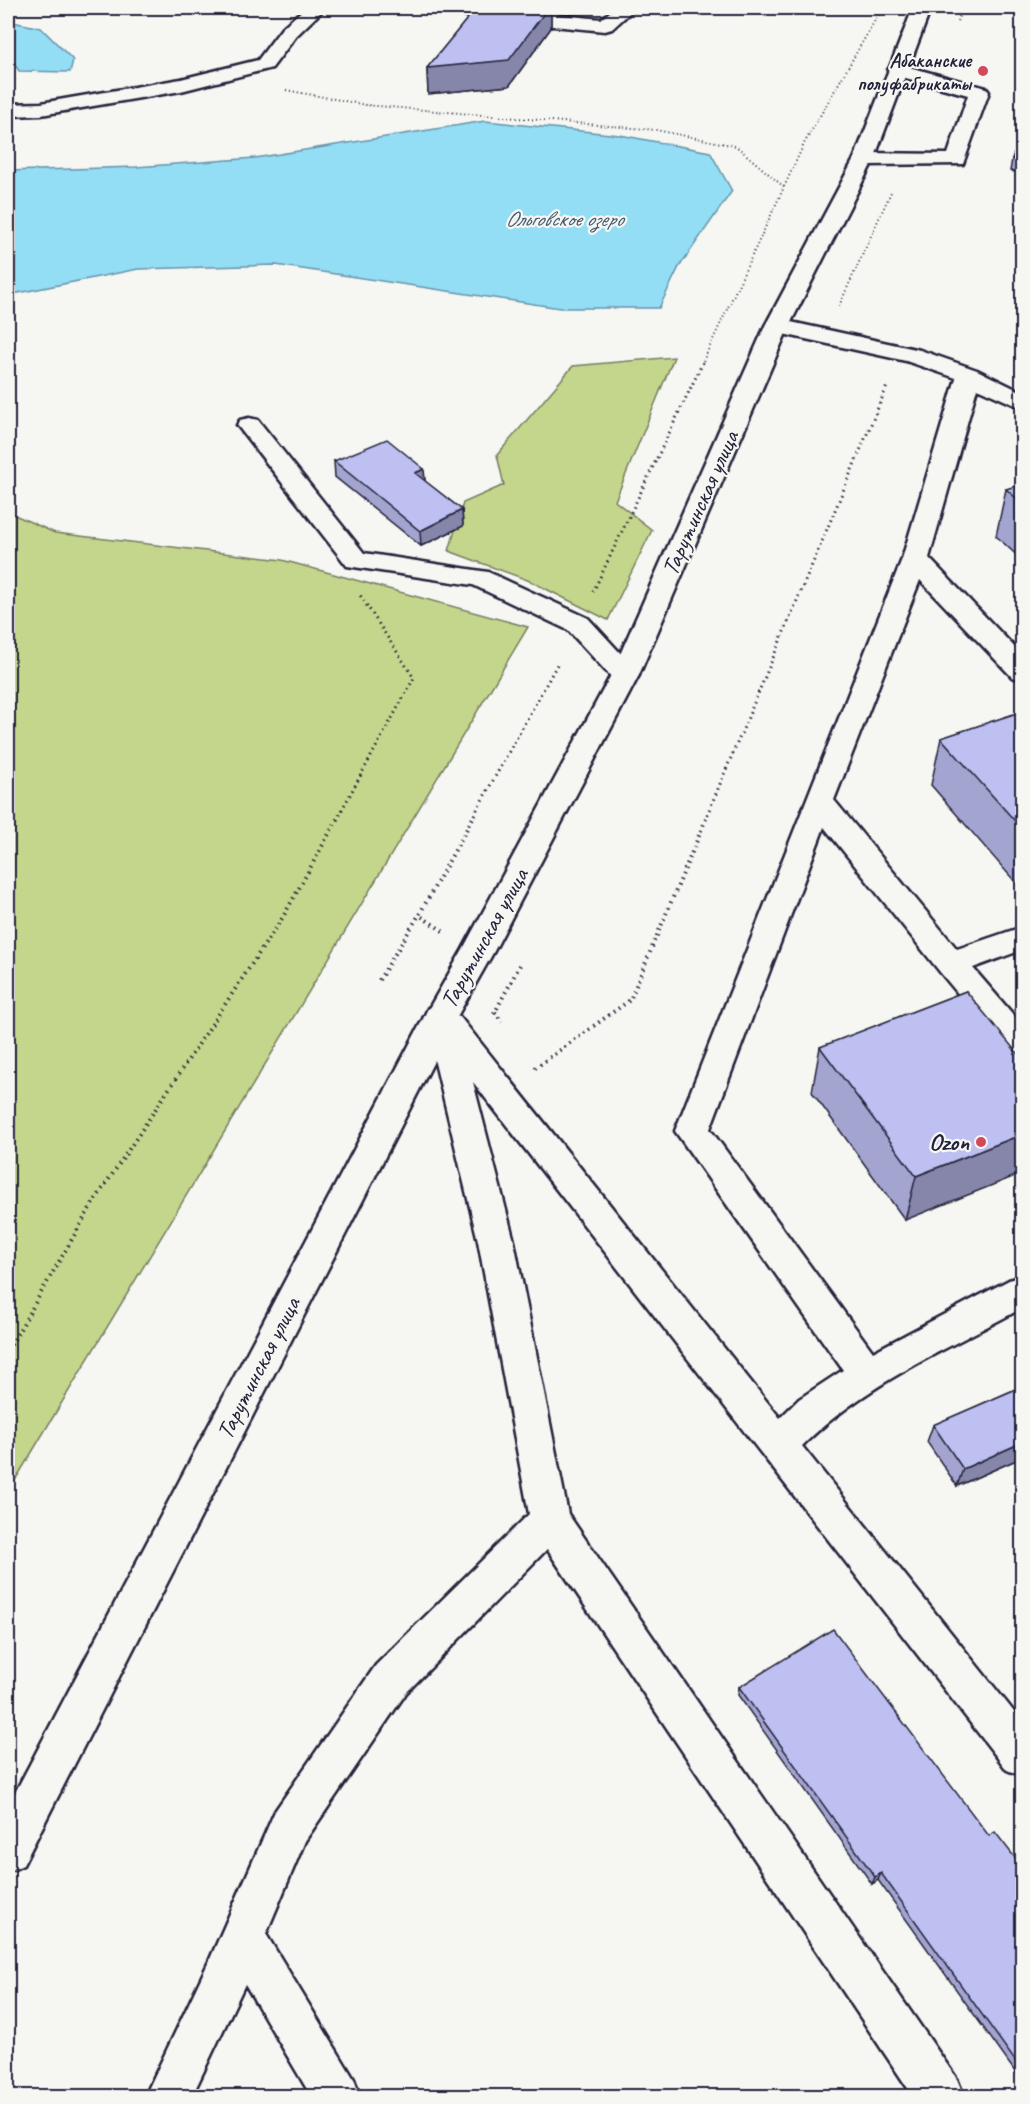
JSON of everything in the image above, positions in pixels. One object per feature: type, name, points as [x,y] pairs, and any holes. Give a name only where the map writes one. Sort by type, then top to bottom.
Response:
[{"type":"main road","points":[[8,110],[41,109],[181,85],[265,64],[289,32],[316,8]]},
{"type":"main road","points":[[458,8],[511,16],[605,25],[626,8]]},
{"type":"main road","name":"Тарутинская улица","points":[[8,1850],[440,1017],[477,953],[625,675],[777,326],[864,159],[922,8]]},
{"type":"main road","points":[[864,159],[956,160],[979,92],[898,70]]},
{"type":"main road","points":[[777,326],[901,353],[969,375],[1023,401]]},
{"type":"main road","points":[[867,1374],[692,1131],[915,559],[969,375]]},
{"type":"main road","points":[[249,425],[356,560],[479,578],[578,624],[625,675]]},
{"type":"main road","points":[[915,559],[1023,671]]},
{"type":"main road","points":[[819,801],[951,964],[1023,1047]]},
{"type":"main road","points":[[951,964],[1023,938]]},
{"type":"main road","points":[[440,1017],[1023,1755]]},
{"type":"main road","points":[[440,1017],[496,1241],[550,1520],[940,2097]]},
{"type":"main road","points":[[778,1445],[812,1411],[867,1374],[1023,1291]]},
{"type":"main road","points":[[168,2097],[243,1937],[290,1826],[391,1679],[550,1520]]},
{"type":"main road","points":[[243,1937],[337,2097]]},
{"type":"path","points":[[379,980],[418,915],[571,640],[805,142],[872,27],[881,10],[879,8]]},
{"type":"path","points":[[223,74],[260,87],[317,94],[366,105],[656,130],[736,146],[784,187]]},
{"type":"path","points":[[826,337],[905,159]]},
{"type":"path","points":[[531,1071],[630,1000],[901,353]]},
{"type":"path","points":[[8,1350],[90,1208],[283,916],[414,678],[354,586]]},
{"type":"path","points":[[418,915],[477,953],[513,980]]},
{"type":"path","points":[[472,1056],[523,960]]},
{"type":"path","points":[[495,1012],[507,1032]]},
{"type":"green space","points":[[674,357],[615,501],[652,530],[608,620],[530,581],[449,551],[463,503],[504,485],[497,455],[573,366]]},
{"type":"green space","points":[[8,512],[55,533],[282,560],[528,627],[8,1492]]},
{"type":"water","points":[[8,21],[41,28],[73,60],[70,72],[19,71],[12,60],[8,59]]},
{"type":"water","name":"Ольговское озеро","points":[[485,121],[620,135],[710,152],[732,191],[679,267],[659,308],[560,308],[276,265],[138,269],[8,295],[8,171],[136,167],[255,158]]},
{"type":"building","points":[[476,8],[548,8],[509,60],[427,68]]},
{"type":"building","points":[[1023,131],[1023,161],[1012,159]]},
{"type":"building","points":[[387,439],[424,469],[415,473],[462,510],[420,531],[334,461]]},
{"type":"building","points":[[1023,484],[1023,504],[1006,489]]},
{"type":"building","points":[[1023,711],[1023,830],[941,738]]},
{"type":"building","points":[[966,991],[1023,1060],[1023,1134],[916,1176],[820,1047]]},
{"type":"building","points":[[1023,1386],[1023,1442],[963,1469],[933,1425]]},
{"type":"building","points":[[833,1629],[989,1836],[995,1832],[1023,1868],[1023,2072],[881,1873],[875,1877],[739,1687]]},
{"type":"place","name":"Абаканские полуфабрикаты","points":[[983,71]]},
{"type":"place","name":"Ozon","points":[[981,1142]]}]
